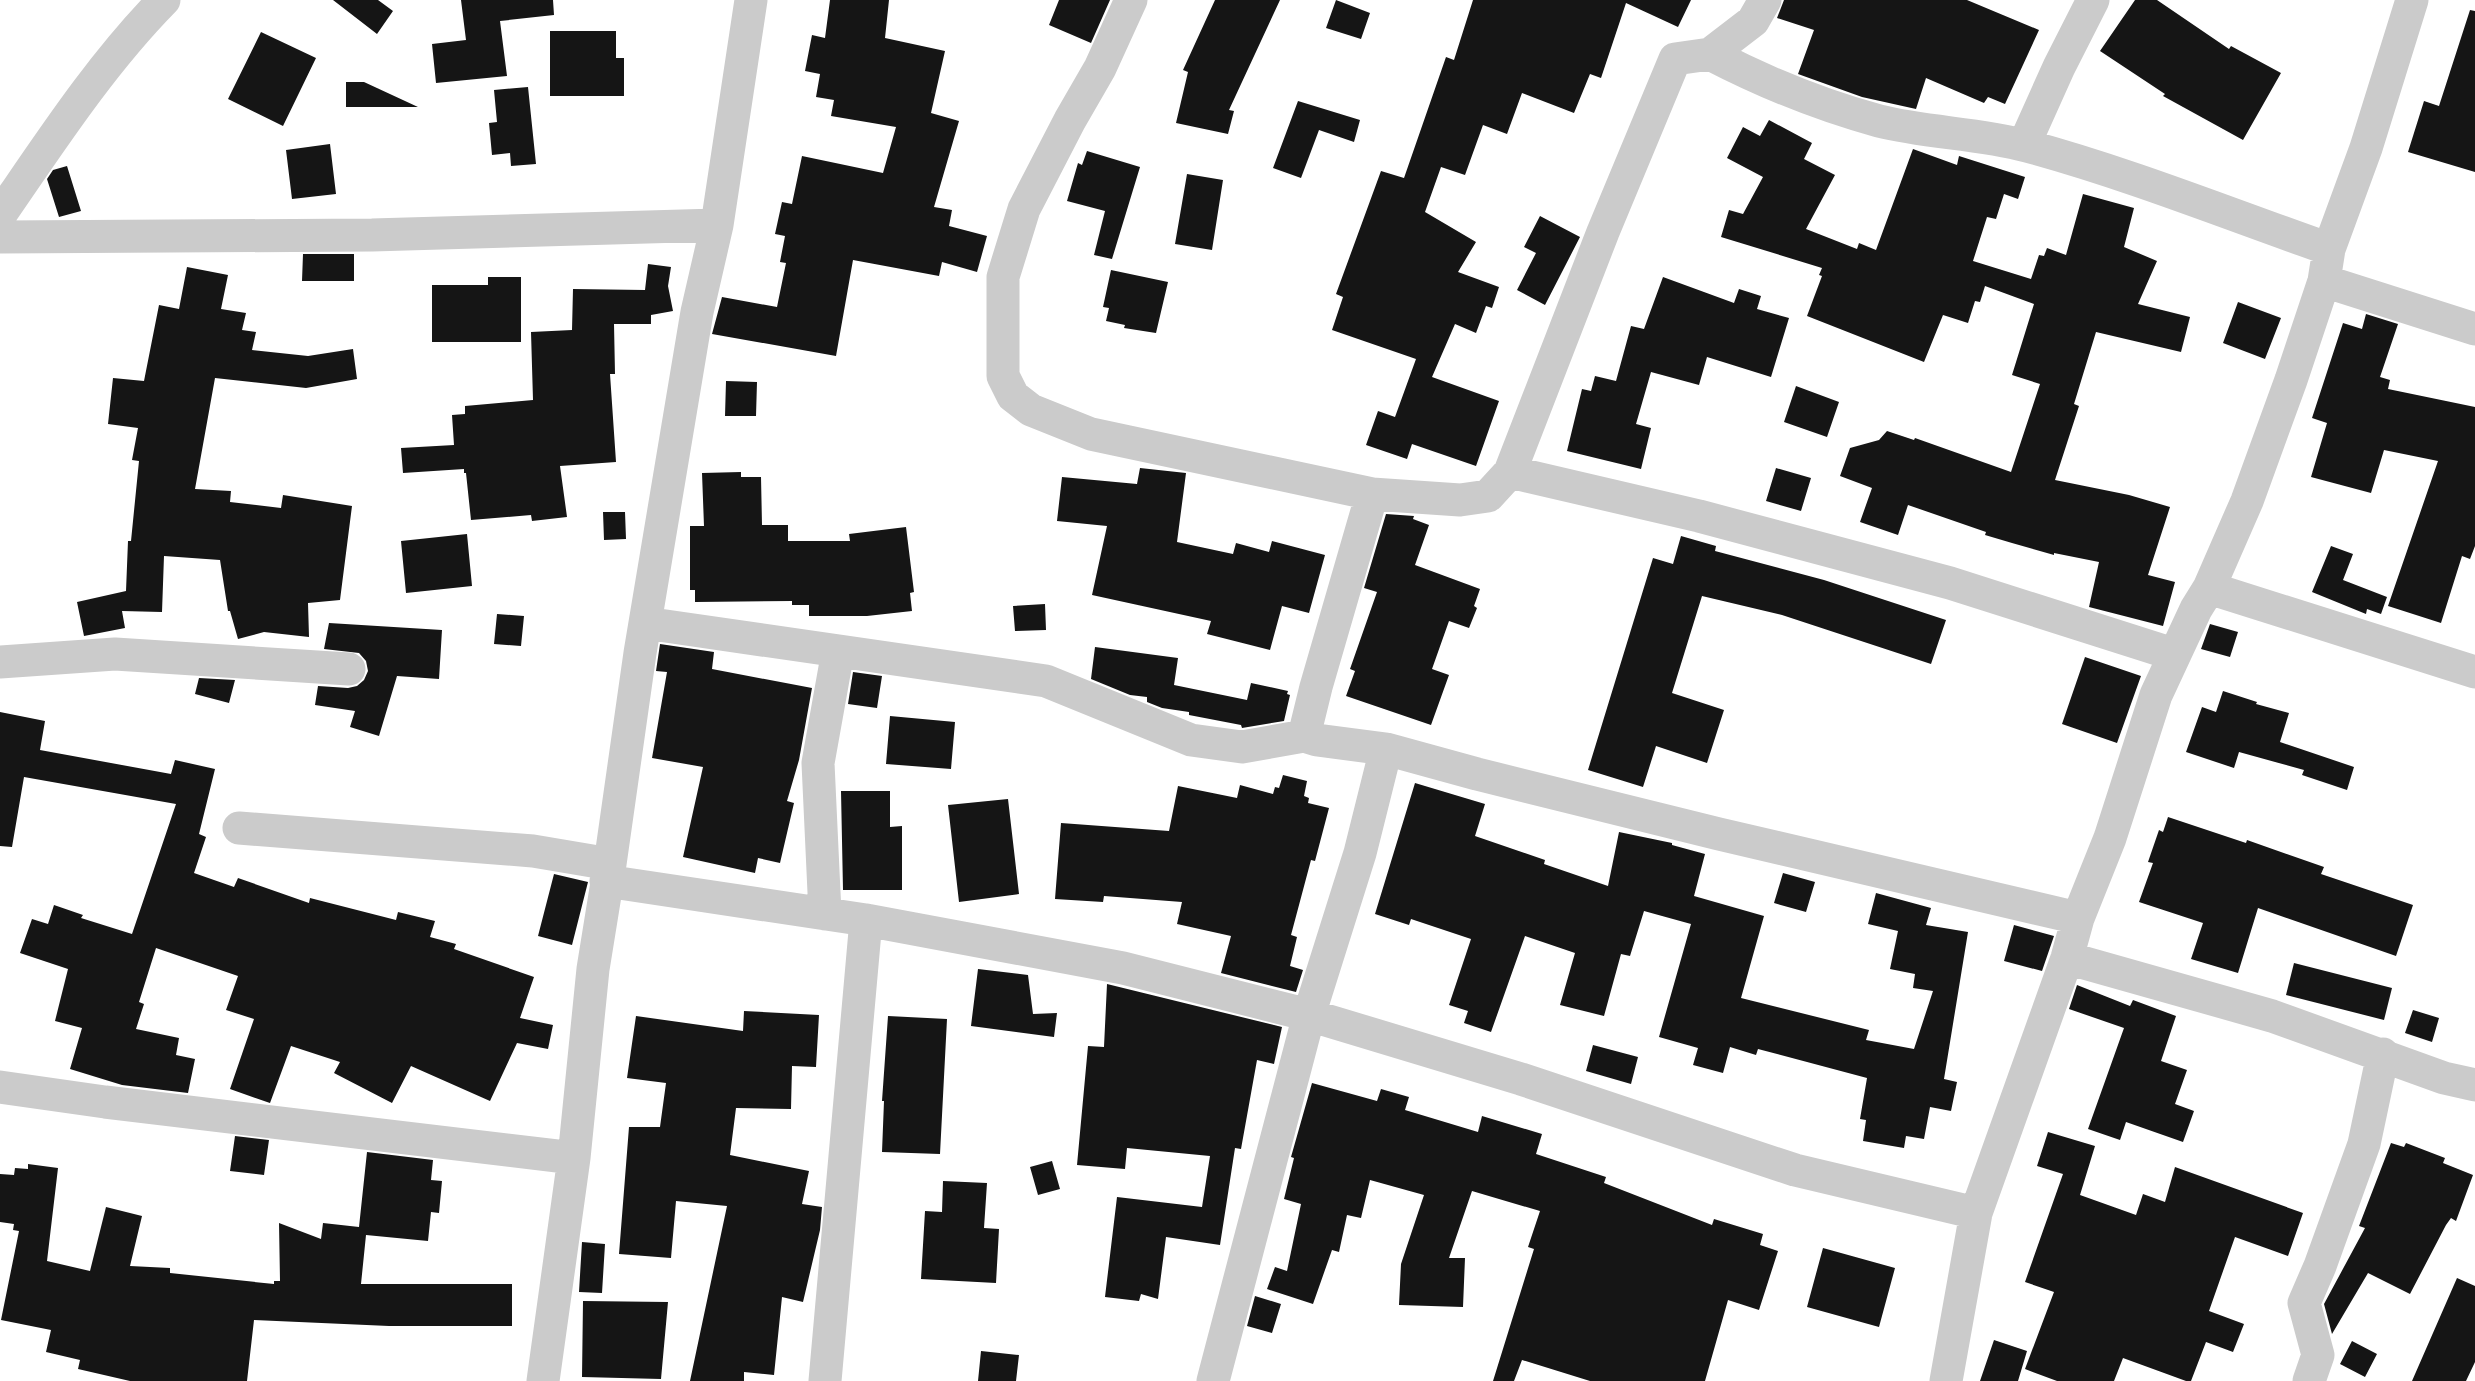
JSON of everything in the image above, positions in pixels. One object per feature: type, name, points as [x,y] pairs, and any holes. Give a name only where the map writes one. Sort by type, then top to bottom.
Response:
[{"type":"street","points":[[0,215],[64,122],[136,28],[164,0]]},
{"type":"street","points":[[543,1381],[574,1158],[593,969],[645,623],[697,312],[717,225],[751,0]]},
{"type":"street","points":[[1131,0],[1100,68],[1024,209],[1004,277],[1003,376],[1013,396],[1031,410],[1090,434],[1372,494],[1460,500],[1488,496],[1510,472],[1603,232],[1676,59],[1710,54],[1753,21],[1765,0]]},
{"type":"street","points":[[2024,145],[2059,67],[2093,0]]},
{"type":"street","points":[[1946,1381],[1976,1213],[2067,958],[2078,918],[2110,838],[2156,695],[2173,654],[2196,609],[2210,588],[2247,501],[2292,380],[2324,281],[2329,249],[2366,147],[2412,0]]},
{"type":"street","points":[[1710,54],[1779,87],[1880,121],[2024,145],[2134,180],[2329,249]]},
{"type":"street","points":[[0,237],[372,235],[717,225]]},
{"type":"street","points":[[2324,281],[2475,329]]},
{"type":"street","points":[[1510,472],[1699,516],[1939,580],[2173,654]]},
{"type":"street","points":[[1304,736],[1372,494]]},
{"type":"street","points":[[2210,588],[2475,672]]},
{"type":"street","points":[[645,623],[1046,681],[1191,740],[1242,747],[1304,736],[1317,740],[1386,749],[1719,834],[2078,918]]},
{"type":"street","points":[[825,914],[818,763],[838,651]]},
{"type":"street","points":[[0,662],[115,654],[349,669]]},
{"type":"street","points":[[1213,1381],[1309,1015],[1360,853],[1386,749]]},
{"type":"street","points":[[239,828],[533,851],[608,873],[1123,968],[1309,1015],[1521,1079],[1795,1170],[1976,1213]]},
{"type":"street","points":[[825,1381],[866,920]]},
{"type":"street","points":[[2067,958],[2272,1016],[2383,1054],[2444,1078],[2475,1085]]},
{"type":"street","points":[[2309,1381],[2318,1355],[2304,1303],[2320,1266],[2364,1144],[2383,1054]]},
{"type":"street","points":[[0,1087],[105,1102],[574,1158]]},
{"type":"building","points":[[333,0],[378,0],[393,11],[377,34]]},
{"type":"building","points":[[461,0],[553,0],[554,15],[500,21],[507,76],[436,83],[432,44],[466,40]]},
{"type":"building","points":[[830,0],[889,0],[885,38],[945,51],[931,113],[959,121],[934,207],[952,210],[949,226],[987,236],[977,272],[942,262],[939,276],[853,260],[836,356],[712,334],[722,297],[777,307],[786,263],[780,262],[785,236],[775,234],[782,202],[792,204],[802,156],[883,173],[896,127],[831,116],[834,100],[816,97],[820,74],[805,71],[812,35],[825,38]]},
{"type":"building","points":[[1059,0],[1110,0],[1091,43],[1049,25]]},
{"type":"building","points":[[1215,0],[1280,0],[1229,110],[1234,111],[1228,134],[1176,123],[1188,72],[1183,70]]},
{"type":"building","points":[[1336,0],[1370,13],[1361,39],[1326,28]]},
{"type":"building","points":[[1473,0],[1691,0],[1678,27],[1626,3],[1601,78],[1590,74],[1574,113],[1522,93],[1507,134],[1483,125],[1465,175],[1441,167],[1425,212],[1476,242],[1458,272],[1499,287],[1492,308],[1486,306],[1476,333],[1455,324],[1432,377],[1499,401],[1476,466],[1412,444],[1407,459],[1366,445],[1378,411],[1395,417],[1416,359],[1332,330],[1343,297],[1336,294],[1381,171],[1404,178],[1446,57],[1454,60]]},
{"type":"building","points":[[1784,0],[1967,0],[2039,30],[2005,104],[1988,97],[1984,103],[1926,78],[1916,109],[1862,97],[1798,74],[1814,30],[1777,18]]},
{"type":"building","points":[[2135,0],[2157,0],[2229,49],[2231,46],[2281,73],[2243,140],[2163,96],[2165,94],[2100,51]]},
{"type":"building","points":[[2470,10],[2475,11],[2475,172],[2408,152],[2424,101],[2439,106]]},
{"type":"building","points":[[550,31],[616,31],[616,58],[624,58],[624,96],[550,96]]},
{"type":"building","points":[[261,32],[316,58],[283,126],[228,99]]},
{"type":"building","points":[[346,82],[364,82],[418,107],[346,107]]},
{"type":"building","points":[[528,87],[536,164],[511,166],[510,153],[492,155],[489,123],[497,122],[494,90]]},
{"type":"building","points":[[1298,101],[1360,120],[1354,142],[1319,130],[1301,178],[1273,168]]},
{"type":"building","points":[[1769,120],[1812,143],[1804,159],[1835,175],[1806,229],[1857,249],[1859,243],[1876,250],[1913,149],[1957,165],[1959,156],[2025,177],[2018,199],[2004,194],[1996,219],[1987,217],[1973,261],[2031,279],[2039,255],[2044,256],[2047,248],[2066,255],[2083,194],[2134,208],[2124,247],[2157,261],[2138,304],[2190,317],[2181,352],[2096,332],[2074,404],[2079,406],[2055,480],[2129,495],[2170,507],[2148,575],[2175,582],[2163,626],[2089,607],[2099,562],[2054,553],[2054,555],[1985,535],[1986,532],[1908,505],[1898,535],[1860,522],[1872,488],[1840,476],[1850,448],[1879,440],[1887,431],[1914,440],[1915,438],[2011,472],[2040,384],[2012,375],[2034,304],[1985,286],[1980,302],[1975,301],[1968,323],[1943,315],[1924,362],[1807,316],[1822,276],[1819,275],[1822,268],[1721,237],[1729,210],[1743,214],[1763,177],[1727,158],[1743,127],[1760,136]]},
{"type":"building","points":[[330,144],[336,194],[292,199],[286,150]]},
{"type":"building","points":[[1087,151],[1140,167],[1112,259],[1094,255],[1105,211],[1067,201],[1078,163],[1082,165]]},
{"type":"building","points":[[67,166],[81,211],[59,217],[47,179],[53,170]]},
{"type":"building","points":[[1187,174],[1223,180],[1212,250],[1175,244]]},
{"type":"building","points":[[1540,216],[1580,237],[1545,305],[1517,290],[1536,253],[1524,247]]},
{"type":"building","points":[[303,254],[354,254],[354,281],[302,281]]},
{"type":"building","points":[[648,264],[671,267],[668,286],[673,311],[651,315],[651,324],[614,324],[615,374],[610,374],[616,462],[560,466],[567,517],[532,521],[531,515],[471,520],[464,469],[403,473],[401,448],[454,445],[452,415],[465,414],[465,406],[533,400],[531,332],[572,330],[573,289],[645,290]]},
{"type":"building","points":[[187,267],[228,275],[221,309],[246,313],[242,330],[256,332],[252,350],[308,356],[353,349],[357,379],[306,388],[215,378],[195,489],[231,491],[230,502],[281,508],[283,495],[352,506],[340,600],[308,603],[309,637],[264,632],[238,639],[230,611],[228,611],[220,560],[164,556],[162,612],[122,611],[125,628],[84,636],[77,602],[126,591],[128,541],[131,541],[139,461],[132,460],[138,428],[108,424],[113,378],[144,381],[159,305],[179,309]]},
{"type":"building","points":[[1111,270],[1168,282],[1156,333],[1124,328],[1125,325],[1106,321],[1109,308],[1103,307]]},
{"type":"building","points":[[488,277],[521,277],[521,342],[432,342],[432,285],[488,285]]},
{"type":"building","points":[[1663,277],[1734,303],[1739,289],[1761,296],[1757,309],[1789,318],[1771,377],[1707,357],[1699,385],[1651,372],[1636,424],[1651,428],[1641,469],[1567,451],[1582,389],[1591,391],[1595,376],[1616,381],[1631,326],[1644,329]]},
{"type":"building","points":[[2238,302],[2281,318],[2265,359],[2223,343]]},
{"type":"building","points":[[2366,314],[2398,324],[2380,377],[2390,380],[2388,389],[2475,407],[2475,546],[2470,559],[2462,556],[2441,623],[2388,606],[2438,461],[2384,450],[2371,493],[2311,477],[2327,423],[2312,418],[2343,323],[2362,329]]},
{"type":"building","points":[[726,381],[757,382],[756,416],[725,416]]},
{"type":"building","points":[[1796,386],[1839,402],[1827,437],[1784,422]]},
{"type":"building","points":[[1140,468],[1186,473],[1177,542],[1233,554],[1236,543],[1269,552],[1272,541],[1325,555],[1309,613],[1282,606],[1270,650],[1207,634],[1211,621],[1092,595],[1107,526],[1057,521],[1062,477],[1137,484]]},
{"type":"building","points":[[1776,468],[1811,478],[1801,511],[1766,501]]},
{"type":"building","points":[[741,472],[741,477],[761,477],[762,525],[788,525],[788,541],[850,541],[849,534],[906,527],[914,592],[910,593],[912,611],[867,616],[809,616],[809,605],[792,605],[792,601],[695,602],[695,590],[690,590],[690,526],[704,526],[702,473]]},
{"type":"building","points":[[603,512],[625,512],[626,539],[604,540]]},
{"type":"building","points":[[1386,514],[1414,516],[1413,519],[1429,525],[1415,565],[1480,589],[1474,606],[1477,608],[1469,628],[1449,621],[1432,669],[1449,675],[1431,725],[1346,696],[1355,671],[1350,669],[1377,592],[1364,588]]},
{"type":"building","points":[[467,534],[472,586],[406,593],[401,541]]},
{"type":"building","points":[[1681,536],[1716,546],[1715,551],[1824,580],[1946,620],[1931,664],[1782,615],[1702,596],[1672,693],[1724,710],[1707,763],[1656,746],[1643,787],[1588,770],[1653,558],[1673,564]]},
{"type":"building","points":[[2331,546],[2353,554],[2343,580],[2387,597],[2381,614],[2367,609],[2366,614],[2312,592]]},
{"type":"building","points":[[1045,604],[1046,630],[1015,631],[1013,606]]},
{"type":"building","points":[[497,614],[524,616],[521,646],[494,644]]},
{"type":"building","points":[[329,623],[442,630],[439,679],[397,676],[379,736],[350,727],[355,711],[315,705],[318,686],[348,688],[357,686],[364,680],[368,671],[366,661],[359,653],[324,649]]},
{"type":"building","points":[[2210,624],[2238,632],[2230,657],[2201,649]]},
{"type":"building","points":[[660,644],[714,652],[712,669],[812,688],[799,760],[787,801],[794,803],[780,863],[758,858],[755,873],[683,857],[703,767],[652,758],[667,672],[656,671]]},
{"type":"building","points":[[1095,647],[1178,658],[1174,685],[1247,700],[1251,683],[1288,691],[1287,694],[1290,695],[1284,721],[1242,728],[1241,725],[1189,715],[1189,712],[1162,708],[1147,702],[1147,697],[1130,695],[1091,679]]},
{"type":"building","points":[[2085,657],[2141,676],[2117,743],[2062,724]]},
{"type":"building","points":[[853,672],[882,676],[877,708],[848,704]]},
{"type":"building","points":[[199,678],[235,680],[229,703],[195,694]]},
{"type":"building","points":[[2223,691],[2257,702],[2256,704],[2289,713],[2280,742],[2354,767],[2347,790],[2302,775],[2304,770],[2239,752],[2234,768],[2186,752],[2202,707],[2216,712]]},
{"type":"building","points":[[0,712],[45,721],[40,750],[171,774],[175,760],[215,769],[199,834],[206,837],[194,873],[234,887],[238,878],[309,903],[310,898],[396,920],[398,912],[435,921],[430,937],[456,944],[454,949],[534,977],[520,1018],[553,1025],[548,1049],[517,1043],[490,1101],[411,1066],[392,1103],[334,1073],[340,1062],[291,1046],[270,1103],[230,1089],[254,1019],[226,1010],[238,976],[156,948],[139,1002],[144,1004],[136,1029],[179,1038],[176,1055],[195,1059],[188,1093],[122,1085],[70,1069],[82,1028],[55,1021],[68,969],[20,953],[32,919],[48,924],[54,905],[83,915],[81,918],[132,934],[176,804],[24,777],[12,847],[0,846]]},
{"type":"building","points":[[890,716],[955,722],[951,769],[886,764]]},
{"type":"building","points":[[1283,775],[1307,781],[1304,796],[1309,798],[1308,803],[1329,808],[1315,861],[1311,860],[1291,935],[1297,937],[1290,966],[1303,970],[1296,992],[1221,973],[1231,936],[1177,924],[1182,902],[1104,896],[1103,902],[1055,899],[1061,823],[1169,831],[1178,786],[1237,798],[1240,785],[1273,794],[1275,787],[1279,788]]},
{"type":"building","points":[[1415,783],[1485,804],[1475,836],[1545,860],[1544,864],[1608,886],[1619,832],[1672,843],[1672,845],[1705,854],[1694,896],[1764,916],[1741,998],[1869,1030],[1866,1040],[1914,1049],[1933,991],[1913,988],[1915,974],[1890,969],[1898,931],[1868,924],[1876,893],[1931,908],[1926,925],[1968,932],[1944,1079],[1957,1082],[1951,1111],[1930,1107],[1924,1139],[1906,1136],[1904,1148],[1863,1141],[1866,1120],[1860,1119],[1867,1078],[1758,1049],[1756,1055],[1730,1047],[1723,1073],[1693,1065],[1698,1048],[1659,1037],[1691,924],[1644,911],[1630,956],[1621,954],[1604,1016],[1560,1005],[1575,953],[1525,936],[1491,1032],[1464,1023],[1468,1011],[1449,1005],[1471,939],[1411,919],[1409,925],[1375,914]]},
{"type":"building","points":[[841,791],[890,791],[890,827],[902,826],[902,890],[843,890]]},
{"type":"building","points":[[1008,799],[1019,894],[959,902],[948,805]]},
{"type":"building","points":[[2168,817],[2246,843],[2247,840],[2324,867],[2321,874],[2413,905],[2396,956],[2258,908],[2238,973],[2191,959],[2203,923],[2139,902],[2153,863],[2148,862],[2159,830],[2163,832]]},
{"type":"building","points":[[1783,873],[1815,882],[1806,912],[1774,903]]},
{"type":"building","points":[[554,874],[588,882],[572,945],[538,936]]},
{"type":"building","points":[[2014,925],[2054,936],[2042,971],[2004,961]]},
{"type":"building","points":[[2294,963],[2392,988],[2384,1020],[2286,995]]},
{"type":"building","points":[[978,969],[1028,975],[1033,1014],[1057,1013],[1054,1037],[971,1026]]},
{"type":"building","points":[[1107,984],[1282,1027],[1274,1064],[1257,1060],[1241,1149],[1235,1148],[1220,1245],[1166,1237],[1158,1299],[1141,1294],[1139,1301],[1105,1297],[1117,1197],[1202,1207],[1210,1156],[1127,1148],[1125,1169],[1077,1165],[1088,1046],[1104,1047]]},
{"type":"building","points":[[2077,985],[2130,1006],[2133,1000],[2176,1016],[2161,1061],[2187,1070],[2175,1104],[2194,1111],[2183,1142],[2126,1122],[2120,1140],[2088,1129],[2124,1028],[2069,1009]]},
{"type":"building","points":[[2413,1010],[2439,1018],[2432,1042],[2405,1033]]},
{"type":"building","points":[[744,1011],[819,1015],[816,1067],[792,1066],[791,1109],[736,1108],[730,1155],[809,1171],[802,1204],[822,1207],[820,1230],[803,1302],[782,1297],[774,1375],[744,1372],[744,1381],[690,1381],[727,1206],[676,1201],[671,1258],[619,1254],[629,1127],[660,1127],[666,1083],[627,1078],[636,1016],[743,1031]]},
{"type":"building","points":[[888,1016],[947,1019],[940,1154],[882,1152],[884,1101],[882,1101]]},
{"type":"building","points":[[1593,1045],[1638,1057],[1631,1084],[1586,1071]]},
{"type":"building","points":[[1312,1083],[1377,1101],[1381,1089],[1409,1097],[1405,1110],[1478,1132],[1482,1116],[1542,1134],[1536,1154],[1606,1177],[1604,1183],[1712,1225],[1714,1219],[1763,1234],[1760,1245],[1778,1251],[1759,1310],[1728,1300],[1705,1381],[1590,1381],[1522,1360],[1514,1381],[1493,1381],[1534,1249],[1528,1247],[1540,1211],[1472,1191],[1449,1258],[1465,1258],[1463,1307],[1399,1305],[1401,1264],[1424,1195],[1370,1180],[1361,1218],[1347,1215],[1339,1252],[1332,1250],[1313,1304],[1267,1289],[1275,1267],[1287,1271],[1301,1204],[1284,1199],[1294,1158],[1291,1157]]},
{"type":"building","points":[[2048,1132],[2095,1146],[2080,1195],[2136,1215],[2143,1194],[2165,1202],[2175,1167],[2303,1213],[2288,1256],[2235,1237],[2209,1311],[2244,1324],[2233,1352],[2206,1342],[2191,1381],[2123,1358],[2114,1381],[2057,1381],[2025,1369],[2054,1292],[2025,1282],[2063,1174],[2037,1166]]},
{"type":"building","points":[[235,1136],[269,1140],[264,1175],[230,1171]]},
{"type":"building","points":[[2391,1143],[2404,1147],[2406,1143],[2445,1158],[2443,1163],[2473,1175],[2456,1221],[2451,1218],[2446,1225],[2410,1294],[2368,1273],[2332,1334],[2324,1304],[2365,1228],[2359,1226]]},
{"type":"building","points":[[367,1152],[433,1160],[431,1180],[442,1181],[439,1213],[431,1212],[428,1241],[366,1235],[361,1284],[512,1284],[512,1326],[389,1326],[254,1320],[247,1381],[130,1381],[78,1369],[80,1360],[46,1352],[51,1330],[1,1320],[19,1231],[13,1230],[14,1224],[0,1222],[0,1174],[14,1175],[15,1168],[28,1169],[28,1164],[58,1168],[47,1261],[90,1271],[106,1207],[142,1216],[130,1266],[170,1268],[170,1273],[274,1284],[274,1281],[280,1281],[279,1223],[321,1239],[323,1223],[359,1227]]},
{"type":"building","points":[[1052,1161],[1060,1189],[1038,1195],[1030,1167]]},
{"type":"building","points":[[943,1181],[987,1183],[984,1228],[999,1229],[996,1283],[921,1279],[925,1211],[942,1212]]},
{"type":"building","points":[[582,1242],[605,1244],[602,1293],[579,1292]]},
{"type":"building","points":[[1823,1248],[1895,1268],[1879,1327],[1807,1307]]},
{"type":"building","points":[[2457,1278],[2475,1286],[2475,1362],[2466,1381],[2412,1381]]},
{"type":"building","points":[[1255,1296],[1281,1304],[1272,1333],[1247,1326]]},
{"type":"building","points":[[583,1301],[668,1302],[661,1379],[582,1377]]},
{"type":"building","points":[[1994,1340],[2027,1351],[2018,1381],[1980,1381]]},
{"type":"building","points":[[2352,1341],[2377,1354],[2365,1377],[2340,1364]]},
{"type":"building","points":[[981,1351],[1019,1355],[1016,1381],[978,1381]]}]
